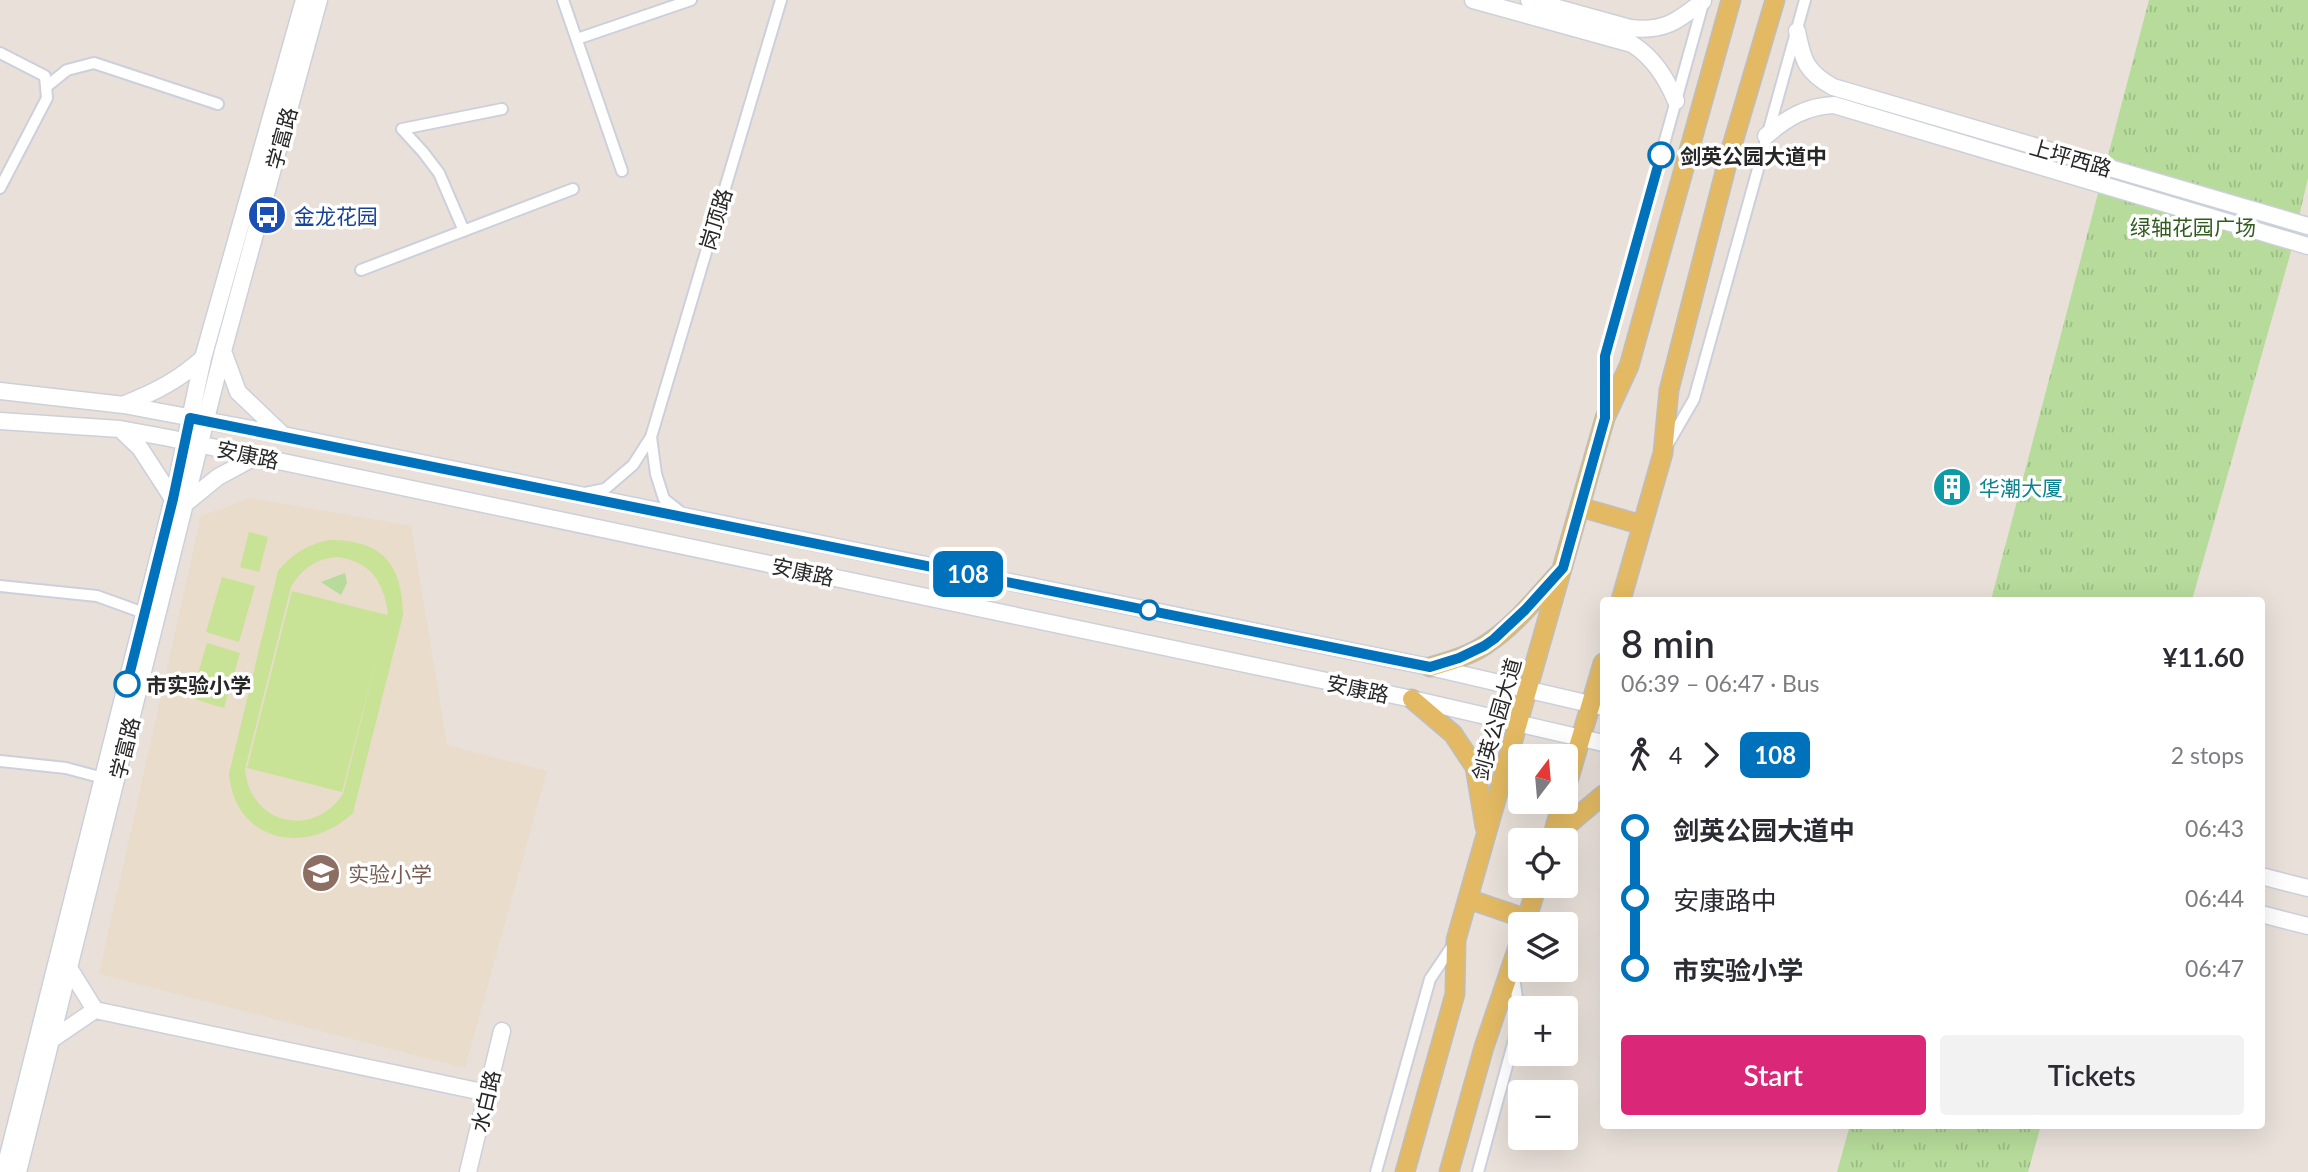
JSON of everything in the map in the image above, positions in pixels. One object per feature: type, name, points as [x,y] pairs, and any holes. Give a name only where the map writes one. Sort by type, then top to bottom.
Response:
[{"type":"main road","name":"剑英公园大道","points":[[1405,1172],[1455,994],[1456,940],[1605,418],[1629,366],[1731,0]]},
{"type":"main road","points":[[1622,597],[1663,453],[1669,390],[1729,156],[1775,0]]},
{"type":"main road","points":[[1580,507],[1643,525]]},
{"type":"main road","points":[[1430,667],[1459,658],[1494,639],[1563,568]]},
{"type":"main road","points":[[1578,747],[1597,706],[1600,684]]},
{"type":"main road","points":[[1412,699],[1452,734],[1475,767],[1486,837]]},
{"type":"main road","points":[[1564,828],[1600,798]]},
{"type":"main road","points":[[1468,899],[1508,914]]},
{"type":"main road","points":[[1449,1172],[1484,1047],[1508,978]]},
{"type":"street","name":"学富路","points":[[4,1172],[144,613],[200,444],[198,419],[203,358],[304,0]]},
{"type":"street","name":"学富路","points":[[18,1172],[69,968],[198,419],[223,351],[319,0]]},
{"type":"street","points":[[563,0],[622,171]]},
{"type":"street","points":[[577,38],[691,0]]},
{"type":"street","name":"岗顶路","points":[[651,438],[781,0]]},
{"type":"street","points":[[1473,0],[1631,36],[1666,27],[1683,18],[1704,1]]},
{"type":"street","points":[[1529,0],[1631,36],[1654,62],[1676,101]]},
{"type":"street","points":[[1663,453],[1694,399],[1805,0]]},
{"type":"street","points":[[1605,418],[1605,356],[1704,1]]},
{"type":"street","name":"上坪西路","points":[[1797,31],[1802,58],[1815,77],[1833,87],[2308,226]]},
{"type":"street","points":[[0,53],[45,76],[47,98],[0,188]]},
{"type":"street","points":[[46,87],[67,70],[94,63],[218,104]]},
{"type":"street","name":"上坪西路","points":[[1766,136],[1784,120],[1821,105],[1834,105],[2308,246]]},
{"type":"street","points":[[464,231],[439,173],[401,129],[502,109]]},
{"type":"street","points":[[361,270],[573,189]]},
{"type":"street","points":[[223,351],[238,392],[284,435]]},
{"type":"street","points":[[124,405],[160,390],[184,375],[203,358]]},
{"type":"street","name":"安康路","points":[[0,391],[124,405],[284,435],[1430,667],[1597,706]]},
{"type":"street","name":"安康路","points":[[0,421],[120,429],[200,444],[1412,699],[1600,742]]},
{"type":"street","points":[[120,429],[140,449],[179,501],[257,456]]},
{"type":"street","points":[[576,495],[605,489],[633,465],[651,438]]},
{"type":"street","points":[[651,438],[656,474],[664,499],[687,517]]},
{"type":"street","points":[[342,474],[349,448]]},
{"type":"street","points":[[0,586],[97,596],[144,613]]},
{"type":"street","points":[[0,761],[66,768],[103,778]]},
{"type":"street","points":[[2265,877],[2308,888]]},
{"type":"street","points":[[2265,915],[2308,926]]},
{"type":"street","points":[[1377,1172],[1430,979],[1456,940]]},
{"type":"street","points":[[69,968],[95,1010]]},
{"type":"street","points":[[1478,1172],[1520,1018],[1514,982]]},
{"type":"street","points":[[51,1040],[95,1010],[487,1093]]},
{"type":"street","name":"水白路","points":[[468,1172],[502,1031]]},
{"type":"shaded area","name":"实验小学","points":[[251,498],[411,526],[447,745],[547,771],[465,1068],[99,974],[201,516]]},
{"type":"green space","name":"绿轴花园广场","points":[[2149,0],[2308,0],[2308,178],[2290,255],[2193,597],[1992,597]]},
{"type":"green space","points":[[249,532],[268,537],[259,572],[240,567]]},
{"type":"green space","points":[[329,540],[363,544],[386,558],[398,581],[403,615],[353,813],[334,827],[315,835],[295,838],[276,836],[258,828],[244,815],[234,797],[229,774],[278,571],[301,551]],"holes":[[[337,557],[348,559],[373,574],[383,591],[388,612],[387,615],[292,591],[247,768],[342,792],[377,656],[343,794],[330,808],[316,817],[300,821],[285,819],[270,813],[258,803],[249,788],[245,769],[291,587],[300,575],[316,562]]]},
{"type":"green space","points":[[345,573],[347,583],[341,595],[321,582]]},
{"type":"green space","points":[[222,577],[255,586],[239,642],[206,632]]},
{"type":"green space","points":[[207,643],[240,653],[224,708],[191,698]]},
{"type":"green space","points":[[1849,1129],[2040,1129],[2028,1172],[1837,1172]]},
{"type":"bus line","name":"108","points":[[127,684],[173,499],[190,418],[1430,667],[1459,658],[1484,646],[1505,631],[1563,568],[1605,418],[1605,356],[1661,155]]},
{"type":"place","name":"剑英公园大道中","points":[[1661,155]]},
{"type":"place","name":"金龙花园","points":[[267,215]]},
{"type":"place","name":"华潮大厦","points":[[1952,487]]},
{"type":"place","name":"市实验小学","points":[[127,684]]},
{"type":"place","name":"实验小学","points":[[321,873]]}]
